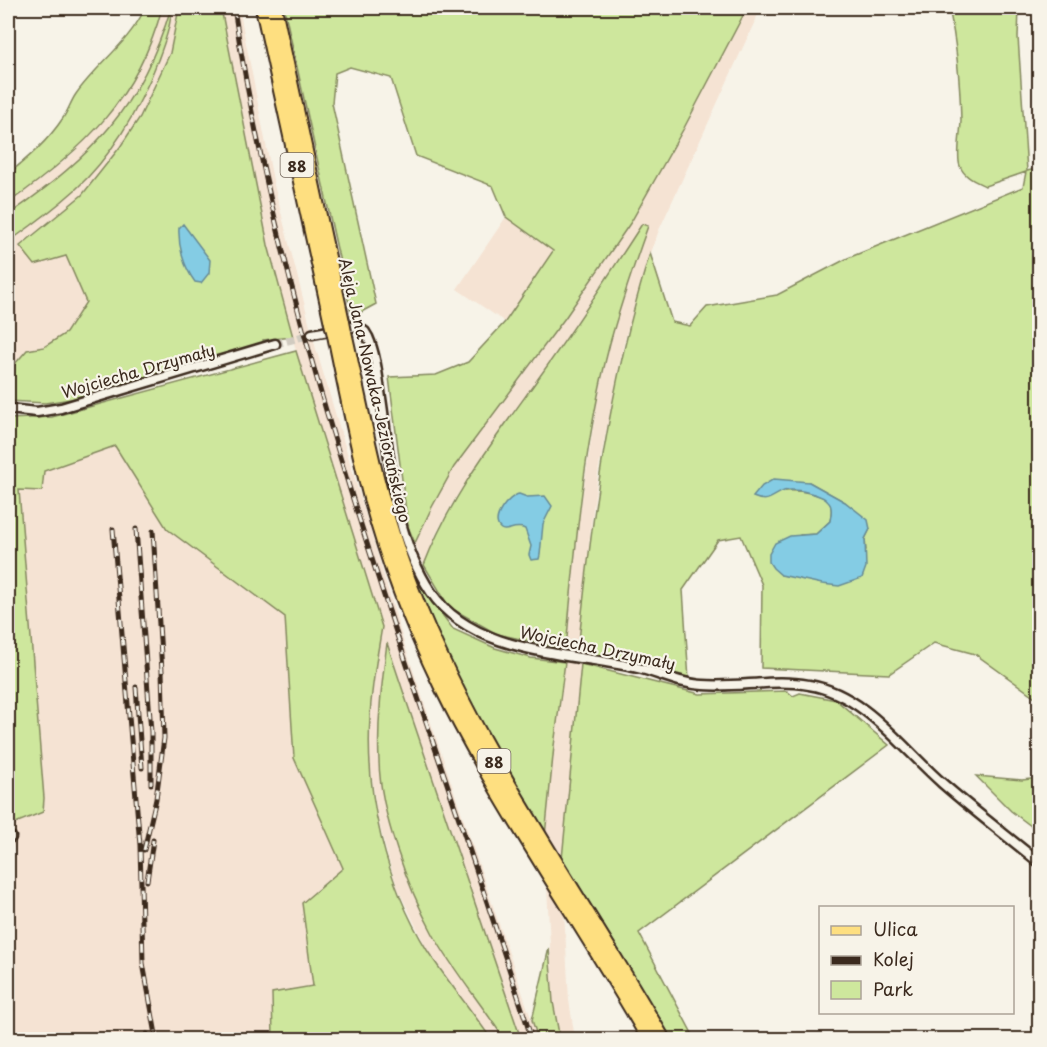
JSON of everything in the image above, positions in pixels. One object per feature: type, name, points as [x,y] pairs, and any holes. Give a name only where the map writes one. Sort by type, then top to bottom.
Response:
[{"type":"main road","name":"Aleja Jana Nowaka-Jeziorańskiego","points":[[263,8],[338,328],[372,460],[404,570],[472,724],[663,1040]]},
{"type":"main road","name":"Aleja Jana Nowaka-Jeziorańskiego","points":[[274,8],[375,512],[395,576],[436,674],[488,773],[650,1040]]},
{"type":"street","name":"Wojciecha Drzymały","points":[[312,334],[357,326],[369,337],[405,541],[415,564],[438,603],[460,622],[494,639],[643,669],[693,684],[708,686],[795,683],[828,690],[851,701],[868,713],[942,782],[1040,862]]},
{"type":"street","name":"Wojciecha Drzymały","points":[[8,409],[37,412],[61,408],[275,344]]},
{"type":"shaded area","points":[[162,8],[171,8],[163,33],[149,67],[122,113],[96,143],[51,185],[8,215],[8,203],[70,156],[94,130],[132,81],[145,56]]},
{"type":"shaded area","points":[[172,8],[179,8],[170,53],[140,118],[101,173],[82,195],[55,219],[66,256],[86,302],[66,333],[44,347],[27,350],[8,372],[8,229],[15,238],[76,189],[95,169],[132,115],[151,78]]},
{"type":"shaded area","points":[[221,8],[239,8],[274,185],[316,349],[405,646],[538,1039],[521,1039],[388,645],[379,717],[379,763],[387,815],[401,861],[433,933],[504,1039],[491,1039],[427,949],[398,889],[390,865],[377,816],[370,762],[370,718],[382,627],[296,351],[268,245]]},
{"type":"shaded area","points":[[747,8],[761,8],[659,230],[641,281],[623,347],[599,467],[578,651],[566,649],[579,518],[597,402],[610,344],[647,226],[642,225],[456,497],[436,534],[424,565],[415,543],[454,467],[565,318],[684,128]]},
{"type":"shaded area","points":[[506,217],[554,251],[505,322],[457,289]]},
{"type":"shaded area","points":[[115,446],[167,529],[285,617],[294,758],[343,868],[302,903],[313,986],[272,993],[273,1039],[8,1040],[8,856],[16,855],[11,837],[13,825],[27,818],[44,798],[19,490],[44,471]]},
{"type":"shaded area","points":[[565,662],[581,664],[562,859],[545,836]]},
{"type":"shaded area","points":[[547,887],[564,911],[569,1000],[575,1039],[560,1039],[553,1002]]},
{"type":"green space","points":[[145,8],[162,8],[152,40],[138,70],[122,96],[83,142],[8,203],[8,174],[51,134],[84,83],[131,32]]},
{"type":"green space","points":[[171,8],[167,34],[151,78],[124,130],[101,162],[75,190],[14,238],[8,229],[8,215],[64,173],[109,127],[145,74]]},
{"type":"green space","points":[[179,8],[221,8],[268,245],[293,337],[263,340],[264,344],[71,399],[45,403],[8,401],[8,372],[27,350],[44,347],[66,333],[86,302],[66,256],[35,265],[20,246],[82,195],[120,147],[140,117],[170,53]]},
{"type":"green space","points":[[284,8],[747,8],[631,222],[565,318],[454,467],[415,543],[408,527],[389,377],[436,375],[468,362],[505,322],[553,251],[506,217],[493,186],[416,156],[391,78],[350,67],[335,73],[332,103],[376,304],[352,317]]},
{"type":"green space","points":[[949,8],[1019,8],[1018,37],[1027,171],[1040,168],[1039,700],[975,654],[934,643],[889,674],[761,668],[762,585],[741,536],[718,540],[683,590],[689,680],[664,671],[578,651],[589,550],[604,450],[623,352],[650,253],[672,322],[690,326],[707,307],[777,295],[848,258],[1023,187],[1026,172],[985,186],[967,176],[960,166],[958,156],[961,120],[960,91]],"holes":[[[809,482],[845,502],[870,529],[865,539],[866,550],[795,577],[781,575],[800,535],[816,534],[830,521],[831,512],[829,502],[818,495],[785,491]]]},
{"type":"green space","points":[[642,224],[648,226],[614,328],[593,419],[577,534],[566,649],[497,634],[449,607],[424,565],[447,514],[461,490]]},
{"type":"green space","points":[[296,351],[382,627],[374,672],[369,748],[375,808],[381,838],[400,896],[427,950],[491,1039],[273,1039],[272,993],[313,986],[302,903],[343,868],[294,758],[285,617],[167,529],[115,446],[44,471],[42,491],[19,490],[44,798],[43,812],[8,826],[8,419],[52,417]]},
{"type":"green space","points":[[414,578],[453,629],[495,648],[531,658],[565,662],[545,836],[463,690]]},
{"type":"green space","points":[[387,643],[521,1039],[504,1039],[449,961],[414,895],[397,850],[384,804],[379,761],[379,716]]},
{"type":"green space","points":[[581,664],[700,694],[787,691],[793,696],[800,693],[836,700],[889,745],[639,933],[695,1039],[669,1039],[617,947],[562,859]]},
{"type":"green space","points":[[976,776],[1022,780],[1039,778],[1039,832],[1011,811]]},
{"type":"green space","points":[[549,948],[553,1002],[560,1039],[538,1039],[532,1020]]},
{"type":"water","points":[[183,224],[210,260],[209,273],[201,283],[195,282],[182,256],[179,228]]},
{"type":"water","points":[[774,479],[809,482],[845,502],[868,520],[870,529],[865,539],[866,567],[862,578],[839,586],[781,575],[773,568],[769,562],[769,554],[775,543],[790,536],[816,534],[830,521],[831,512],[826,500],[815,494],[801,491],[784,491],[763,500],[753,497],[762,486]]},
{"type":"water","points":[[519,494],[527,497],[545,496],[552,506],[543,524],[539,559],[531,560],[529,555],[531,546],[525,529],[518,527],[503,530],[498,525],[499,514],[506,503]]},
{"type":"tunnel","points":[[275,344],[312,334]]},
{"type":"railway","points":[[234,8],[258,140],[288,271],[323,400],[362,529],[532,1040]]},
{"type":"railway","points":[[113,529],[140,845],[143,963],[157,1040]]},
{"type":"railway","points":[[136,529],[151,732],[151,784]]},
{"type":"railway","points":[[144,850],[156,799],[164,738],[153,531]]},
{"type":"railway","points":[[136,687],[142,768]]},
{"type":"railway","points":[[147,881],[153,840]]},
{"type":"railway","points":[[146,1040],[147,1034]]},
{"type":"railway","points":[[495,1036],[497,1040]]}]
